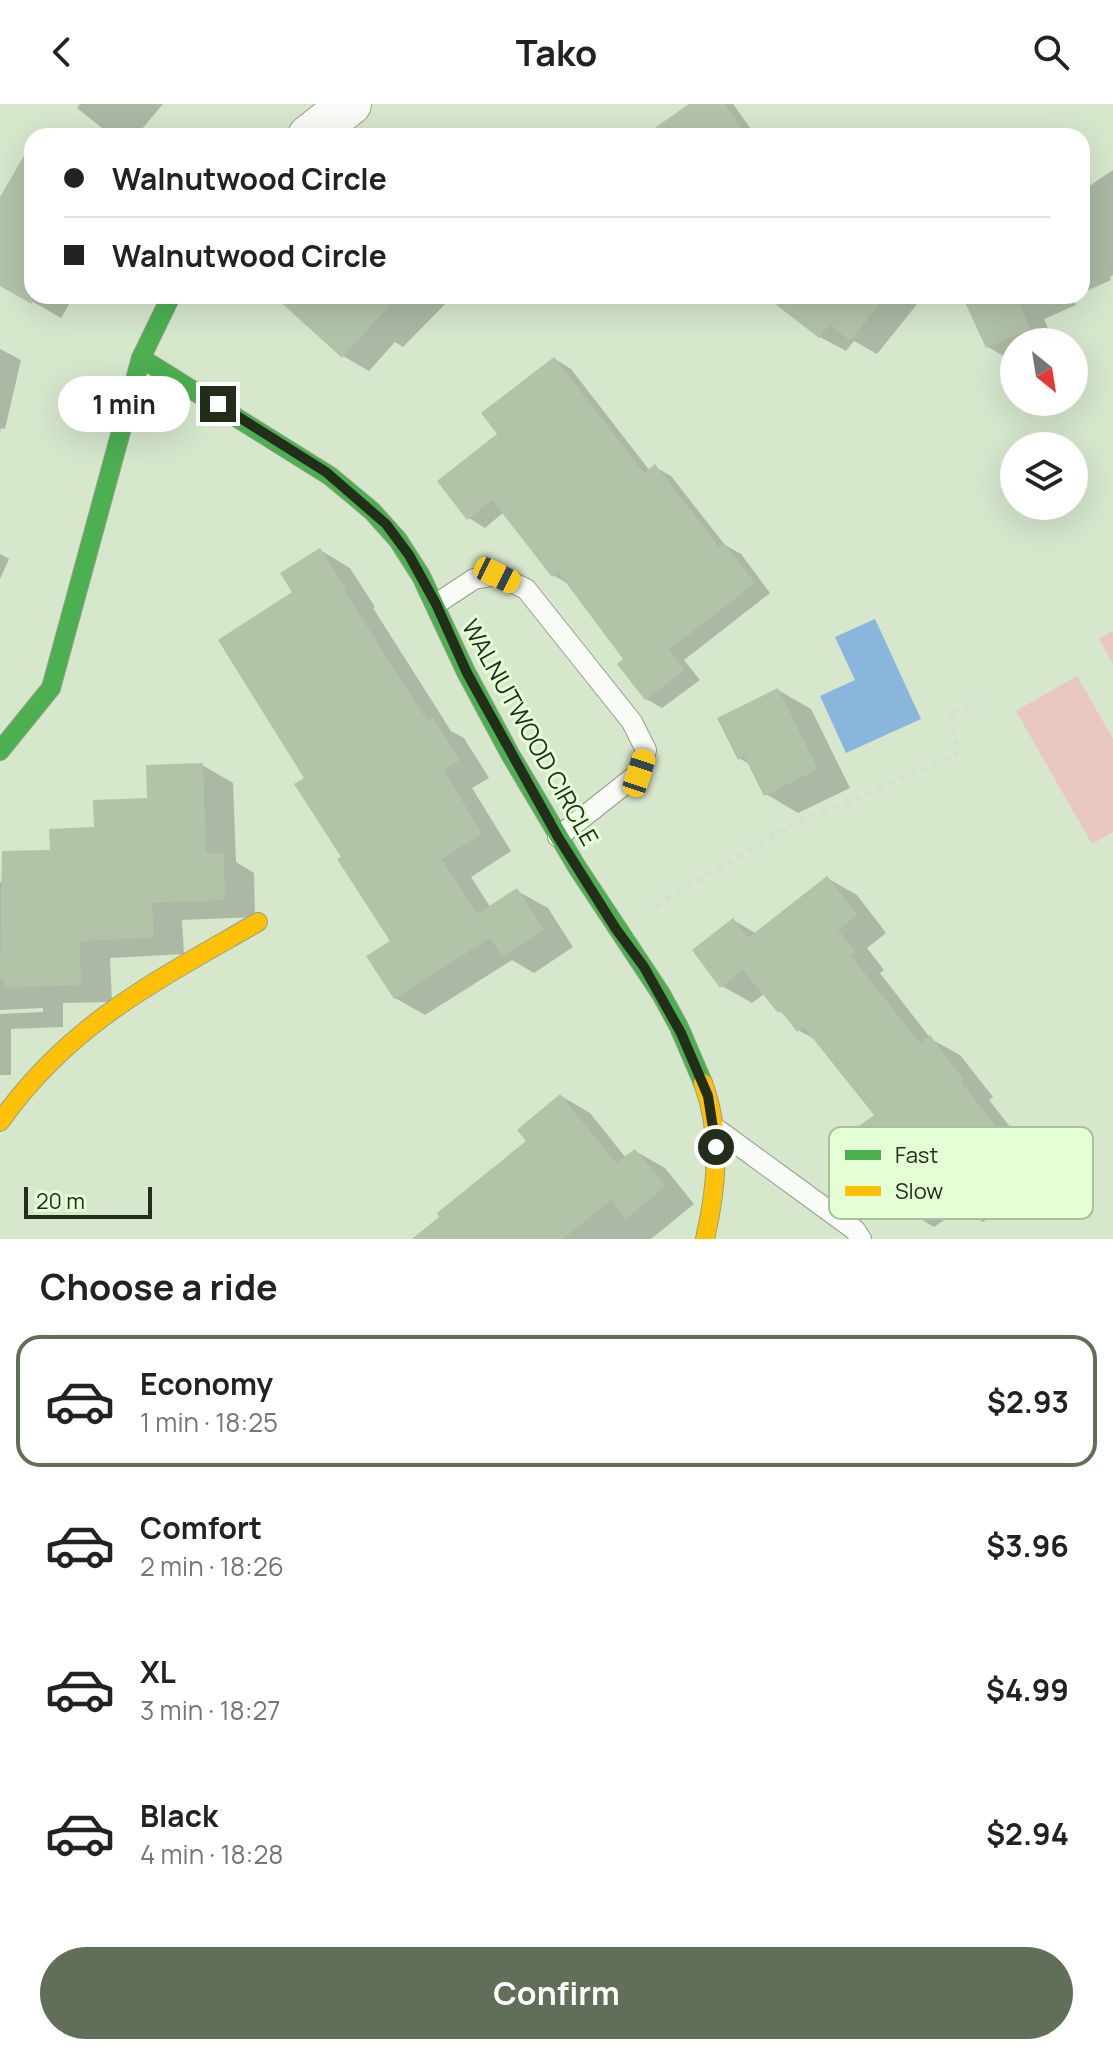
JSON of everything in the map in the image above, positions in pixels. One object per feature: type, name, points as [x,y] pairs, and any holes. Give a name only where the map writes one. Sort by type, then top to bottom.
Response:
[{"type":"street","points":[[319,128],[350,104]]},
{"type":"street","points":[[0,751],[51,688],[141,358],[167,304]]},
{"type":"street","name":"WALNUTWOOD CIRCLE","points":[[141,358],[326,472],[386,524],[409,555],[436,604],[467,673],[558,837],[644,967],[681,1033],[708,1096],[715,1127],[718,1167],[705,1239]]},
{"type":"street","points":[[0,1122],[43,1065],[77,1034],[119,1004],[258,922]]},
{"type":"lane","points":[[436,604],[474,579],[497,575],[526,589],[632,722],[646,750],[639,773],[558,837]]},
{"type":"lane","points":[[715,1127],[829,1211]]},
{"type":"lane","points":[[840,1219],[861,1239]]},
{"type":"path","points":[[616,929],[802,819],[957,754],[951,711],[962,712],[988,698]]},
{"type":"shaded area","points":[[1113,631],[1113,664],[1099,639]]},
{"type":"shaded area","points":[[1077,676],[1113,739],[1113,832],[1092,844],[1016,711]]},
{"type":"water","points":[[875,619],[921,719],[846,753],[820,696],[855,680],[835,637]]},
{"type":"building","points":[[689,104],[725,104],[742,128],[654,128]]},
{"type":"building","points":[[24,156],[24,300],[0,286],[0,197]]},
{"type":"building","points":[[283,304],[391,304],[342,358]]},
{"type":"building","points":[[775,304],[880,304],[850,341],[829,325],[819,338]]},
{"type":"building","points":[[966,304],[1019,304],[1030,328],[1000,328],[1000,342],[986,348]]},
{"type":"building","points":[[554,357],[644,473],[655,464],[719,547],[724,543],[755,583],[669,650],[685,670],[645,700],[617,664],[623,659],[558,572],[552,577],[492,500],[467,520],[437,481],[497,434],[481,413]]},
{"type":"building","points":[[320,548],[428,722],[433,718],[460,760],[444,770],[482,834],[442,859],[477,914],[517,888],[544,930],[502,957],[490,938],[394,999],[366,956],[390,941],[337,859],[341,857],[294,784],[304,778],[218,640],[292,592],[280,573]]},
{"type":"building","points":[[778,688],[818,769],[764,796],[744,756],[738,760],[717,718]]},
{"type":"building","points":[[203,763],[206,853],[224,853],[225,900],[152,903],[154,938],[80,941],[81,985],[4,988],[4,979],[0,979],[2,851],[50,850],[49,829],[94,827],[93,800],[147,798],[146,765]]},
{"type":"building","points":[[827,876],[858,915],[838,930],[856,952],[851,956],[920,1043],[930,1035],[964,1080],[961,1082],[997,1127],[858,1127],[874,1115],[803,1026],[797,1032],[743,970],[720,988],[692,950],[733,918],[748,938]]},
{"type":"building","points":[[560,1094],[616,1163],[635,1149],[666,1186],[626,1219],[611,1200],[563,1239],[412,1239],[439,1217],[437,1213],[526,1141],[517,1130]]},
{"type":"traffic: fast","points":[[0,751],[51,688],[141,358],[167,304]]},
{"type":"traffic: fast","points":[[141,358],[330,476],[372,511],[398,540],[421,576],[466,672],[510,754],[577,867],[661,994],[703,1083]]},
{"type":"traffic: slow","points":[[0,1122],[27,1087],[86,1031],[150,985],[258,922]]},
{"type":"traffic: slow","points":[[703,1083],[713,1122],[716,1161],[705,1239]]},
{"type":"route","points":[[218,404],[326,472],[386,524],[409,555],[436,604],[467,673],[558,837],[644,967],[681,1033],[708,1096],[716,1147]]}]
